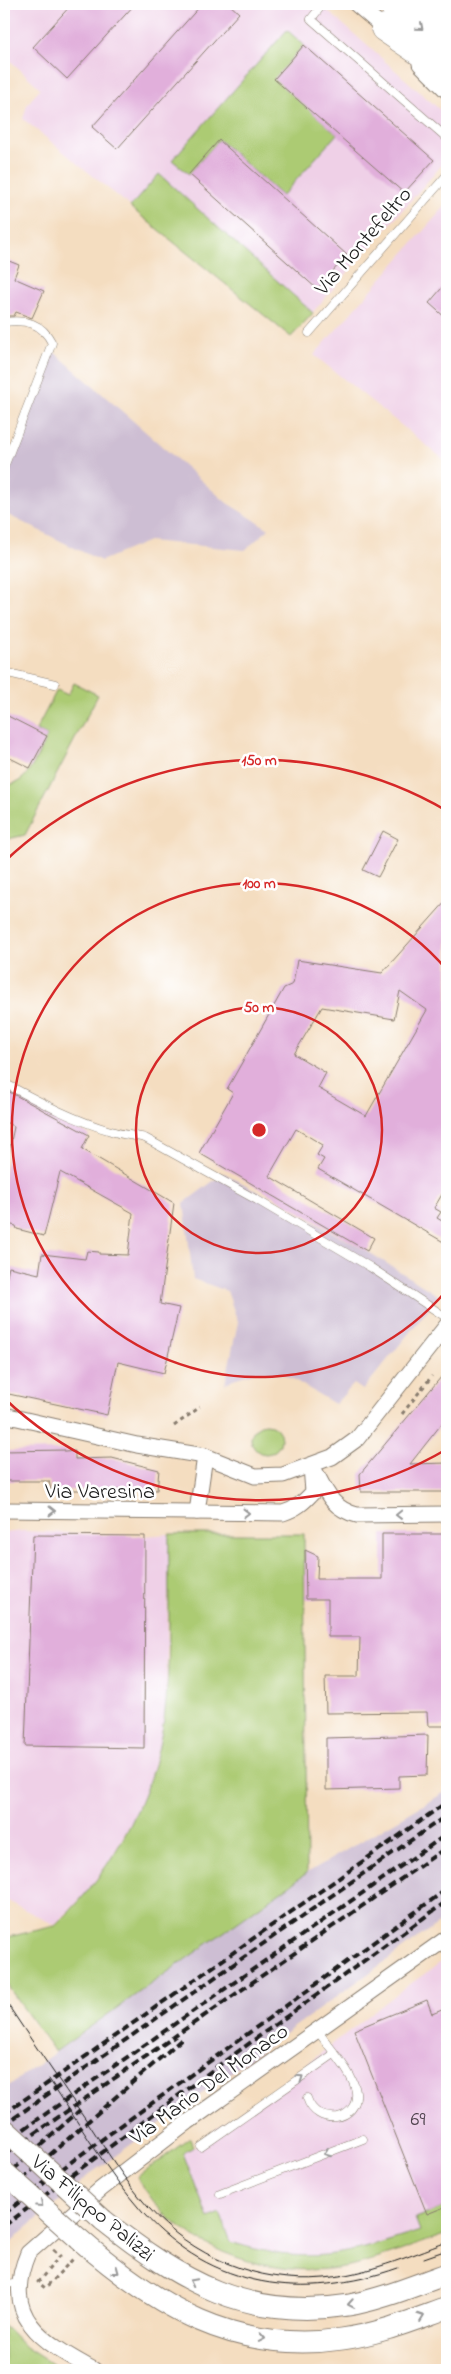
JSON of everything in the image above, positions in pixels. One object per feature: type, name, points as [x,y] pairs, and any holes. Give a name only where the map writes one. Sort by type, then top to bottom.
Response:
[{"type":"highway","points":[[425,4],[447,25]]},
{"type":"highway","points":[[389,16],[447,51]]},
{"type":"highway","points":[[389,16],[447,70]]},
{"type":"main road","name":"Via Filippo Palizzi","points":[[4,2130],[103,2220],[161,2264],[215,2292],[274,2306],[299,2308],[350,2305],[447,2274]]},
{"type":"main road","name":"Via Filippo Palizzi","points":[[4,2172],[77,2248],[184,2315],[223,2329],[287,2341],[341,2339],[390,2328],[447,2308]]},
{"type":"street","points":[[356,4],[389,16],[447,91]]},
{"type":"street","points":[[4,1415],[168,1451],[205,1456],[255,1476],[284,1475],[332,1457],[357,1439],[447,1325]]},
{"type":"street","points":[[197,1512],[205,1456]]},
{"type":"street","points":[[312,1466],[324,1491],[333,1503],[344,1512],[357,1516],[447,1514]]},
{"type":"street","name":"Via Varesina","points":[[4,1510],[283,1513],[292,1510],[313,1492],[312,1466]]},
{"type":"street","name":"Via Mario Del Monaco","points":[[9,2283],[28,2253],[101,2189],[188,2122],[447,1938]]},
{"type":"street","points":[[9,2283],[16,2309],[32,2333],[94,2370]]},
{"type":"lane","points":[[323,4],[310,19],[447,138]]},
{"type":"lane","name":"Via Montefeltro","points":[[310,333],[447,175]]},
{"type":"lane","points":[[4,322],[31,322],[46,332],[52,343],[4,467]]},
{"type":"lane","points":[[4,672],[55,684]]},
{"type":"lane","points":[[4,1083],[64,1114],[113,1132],[129,1133],[145,1138],[257,1200],[370,1267],[447,1318]]},
{"type":"lane","points":[[307,2098],[314,2111],[330,2118],[336,2118],[347,2113],[354,2105],[356,2094],[353,2081],[317,2030]]},
{"type":"lane","points":[[201,2147],[334,2054]]},
{"type":"lane","points":[[220,2194],[363,2139]]},
{"type":"path","points":[[402,1414],[432,1376]]},
{"type":"path","points":[[174,1426],[200,1407]]},
{"type":"path","points":[[52,2250],[60,2256],[38,2282],[45,2288],[77,2248]]},
{"type":"shaded area","points":[[4,4],[320,4],[447,116],[447,159],[291,337],[23,119],[27,105],[40,88],[4,55]]},
{"type":"shaded area","points":[[447,204],[447,462],[314,355]]},
{"type":"shaded area","points":[[53,351],[227,503],[269,529],[245,550],[149,541],[101,561],[4,513],[4,477]]},
{"type":"shaded area","points":[[224,1173],[367,1251],[439,1296],[363,1390],[354,1384],[335,1404],[286,1375],[256,1372],[233,1379],[225,1384],[238,1322],[227,1291],[193,1279],[184,1203]]},
{"type":"shaded area","points":[[23,1531],[145,1536],[169,1534],[166,1703],[160,1740],[148,1783],[134,1817],[111,1858],[86,1893],[55,1925],[4,1899],[4,1533]]},
{"type":"shaded area","points":[[447,1791],[447,1917],[90,2174],[22,2232],[4,2250],[4,2089],[307,1873]]},
{"type":"shaded area","points":[[447,1958],[447,2206],[427,2214],[421,2231],[368,2248],[328,2256],[292,2257],[263,2252],[231,2242],[208,2218],[182,2153],[193,2148],[206,2136],[274,2090],[399,1992]]},
{"type":"green space","points":[[287,30],[304,45],[275,79],[337,134],[282,196],[219,140],[189,174],[172,160]]},
{"type":"green space","points":[[159,174],[313,313],[291,337],[130,207]]},
{"type":"green space","points":[[74,683],[98,695],[25,835],[4,840],[4,785],[13,784],[20,780],[31,768],[47,736],[36,730],[57,690],[68,695]]},
{"type":"green space","points":[[266,1424],[272,1425],[280,1433],[280,1445],[272,1453],[266,1454],[260,1453],[252,1445],[251,1439],[252,1433],[260,1425]]},
{"type":"green space","points":[[169,1534],[304,1534],[307,1873],[55,2052],[4,1981],[4,1938],[55,1926],[98,1878],[116,1851],[144,1794],[162,1732],[166,1701],[169,1638]]},
{"type":"green space","points":[[190,2138],[193,2148],[183,2153],[208,2218],[220,2213],[231,2242],[258,2250],[305,2256],[348,2252],[420,2231],[415,2218],[447,2206],[447,2234],[374,2260],[349,2266],[299,2270],[248,2261],[201,2241],[180,2227],[158,2207],[137,2177]]},
{"type":"green space","points":[[4,2325],[25,2347],[61,2370],[4,2370]]},
{"type":"building","points":[[72,4],[135,4],[67,79],[33,47]]},
{"type":"building","points":[[202,4],[229,4],[239,13],[117,149],[92,127]]},
{"type":"building","points":[[304,45],[434,160],[404,193],[274,79]]},
{"type":"building","points":[[219,140],[347,255],[317,289],[189,174]]},
{"type":"building","points":[[4,259],[19,265],[14,278],[44,291],[32,318],[16,312],[14,316],[4,316]]},
{"type":"building","points":[[447,282],[447,319],[429,303]]},
{"type":"building","points":[[4,714],[47,736],[30,768],[4,755]]},
{"type":"building","points":[[383,831],[398,839],[378,877],[363,870]]},
{"type":"building","points":[[447,900],[447,1186],[434,1208],[441,1212],[437,1218],[447,1224],[447,1244],[318,1169],[324,1159],[317,1155],[323,1145],[296,1129],[269,1176],[374,1238],[367,1251],[199,1153],[233,1093],[227,1089],[284,988],[293,984],[297,960],[382,973]],"holes":[[[400,991],[427,1010],[366,1116],[318,1088],[326,1073],[294,1054],[322,1007],[394,1019]]]},
{"type":"building","points":[[4,1089],[89,1135],[82,1149],[174,1203],[160,1304],[179,1308],[164,1373],[118,1362],[107,1415],[4,1393],[4,1289],[9,1267],[39,1274],[42,1254],[85,1259],[87,1251],[99,1252],[99,1254],[128,1255],[133,1213],[60,1172],[44,1236],[17,1229],[16,1226],[4,1223],[4,1175],[14,1127],[4,1121]]},
{"type":"building","points":[[447,1370],[447,1417],[410,1464],[447,1463],[447,1492],[361,1492],[360,1474]]},
{"type":"building","points":[[65,1450],[65,1452],[75,1451],[75,1459],[112,1458],[159,1470],[157,1490],[51,1490],[49,1481],[4,1481],[4,1451]]},
{"type":"building","points":[[382,1534],[447,1534],[447,1726],[428,1726],[427,1712],[326,1713],[325,1676],[359,1676],[360,1637],[328,1637],[328,1599],[306,1599],[305,1550],[318,1556],[317,1579],[382,1579]]},
{"type":"building","points":[[33,1535],[145,1536],[144,1748],[25,1746]]},
{"type":"building","points":[[428,1735],[427,1775],[399,1776],[399,1788],[326,1790],[326,1738]]},
{"type":"building","points":[[427,2000],[432,2014],[447,2008],[447,2206],[427,2214],[354,2030]]},
{"type":"tram line","points":[[4,1999],[131,2187],[165,2225],[206,2253],[228,2264],[251,2271],[299,2279],[324,2278],[371,2269],[447,2242]]},
{"type":"tram line","points":[[49,2079],[105,2164],[143,2213],[170,2239],[199,2258],[229,2273],[261,2281],[294,2285],[328,2284],[363,2278],[398,2268]]},
{"type":"tram line","points":[[424,2258],[447,2250]]},
{"type":"railway","points":[[4,2114],[447,1802]]},
{"type":"railway","points":[[4,2125],[447,1815]]},
{"type":"railway","points":[[4,2143],[447,1834]]},
{"type":"railway","points":[[4,2155],[447,1847]]},
{"type":"railway","points":[[4,2214],[75,2159],[447,1889]]},
{"type":"railway","points":[[4,2226],[222,2063],[447,1901]]},
{"type":"railway","points":[[4,2195],[182,2039]]},
{"type":"railway","points":[[4,2178],[80,2110]]}]
